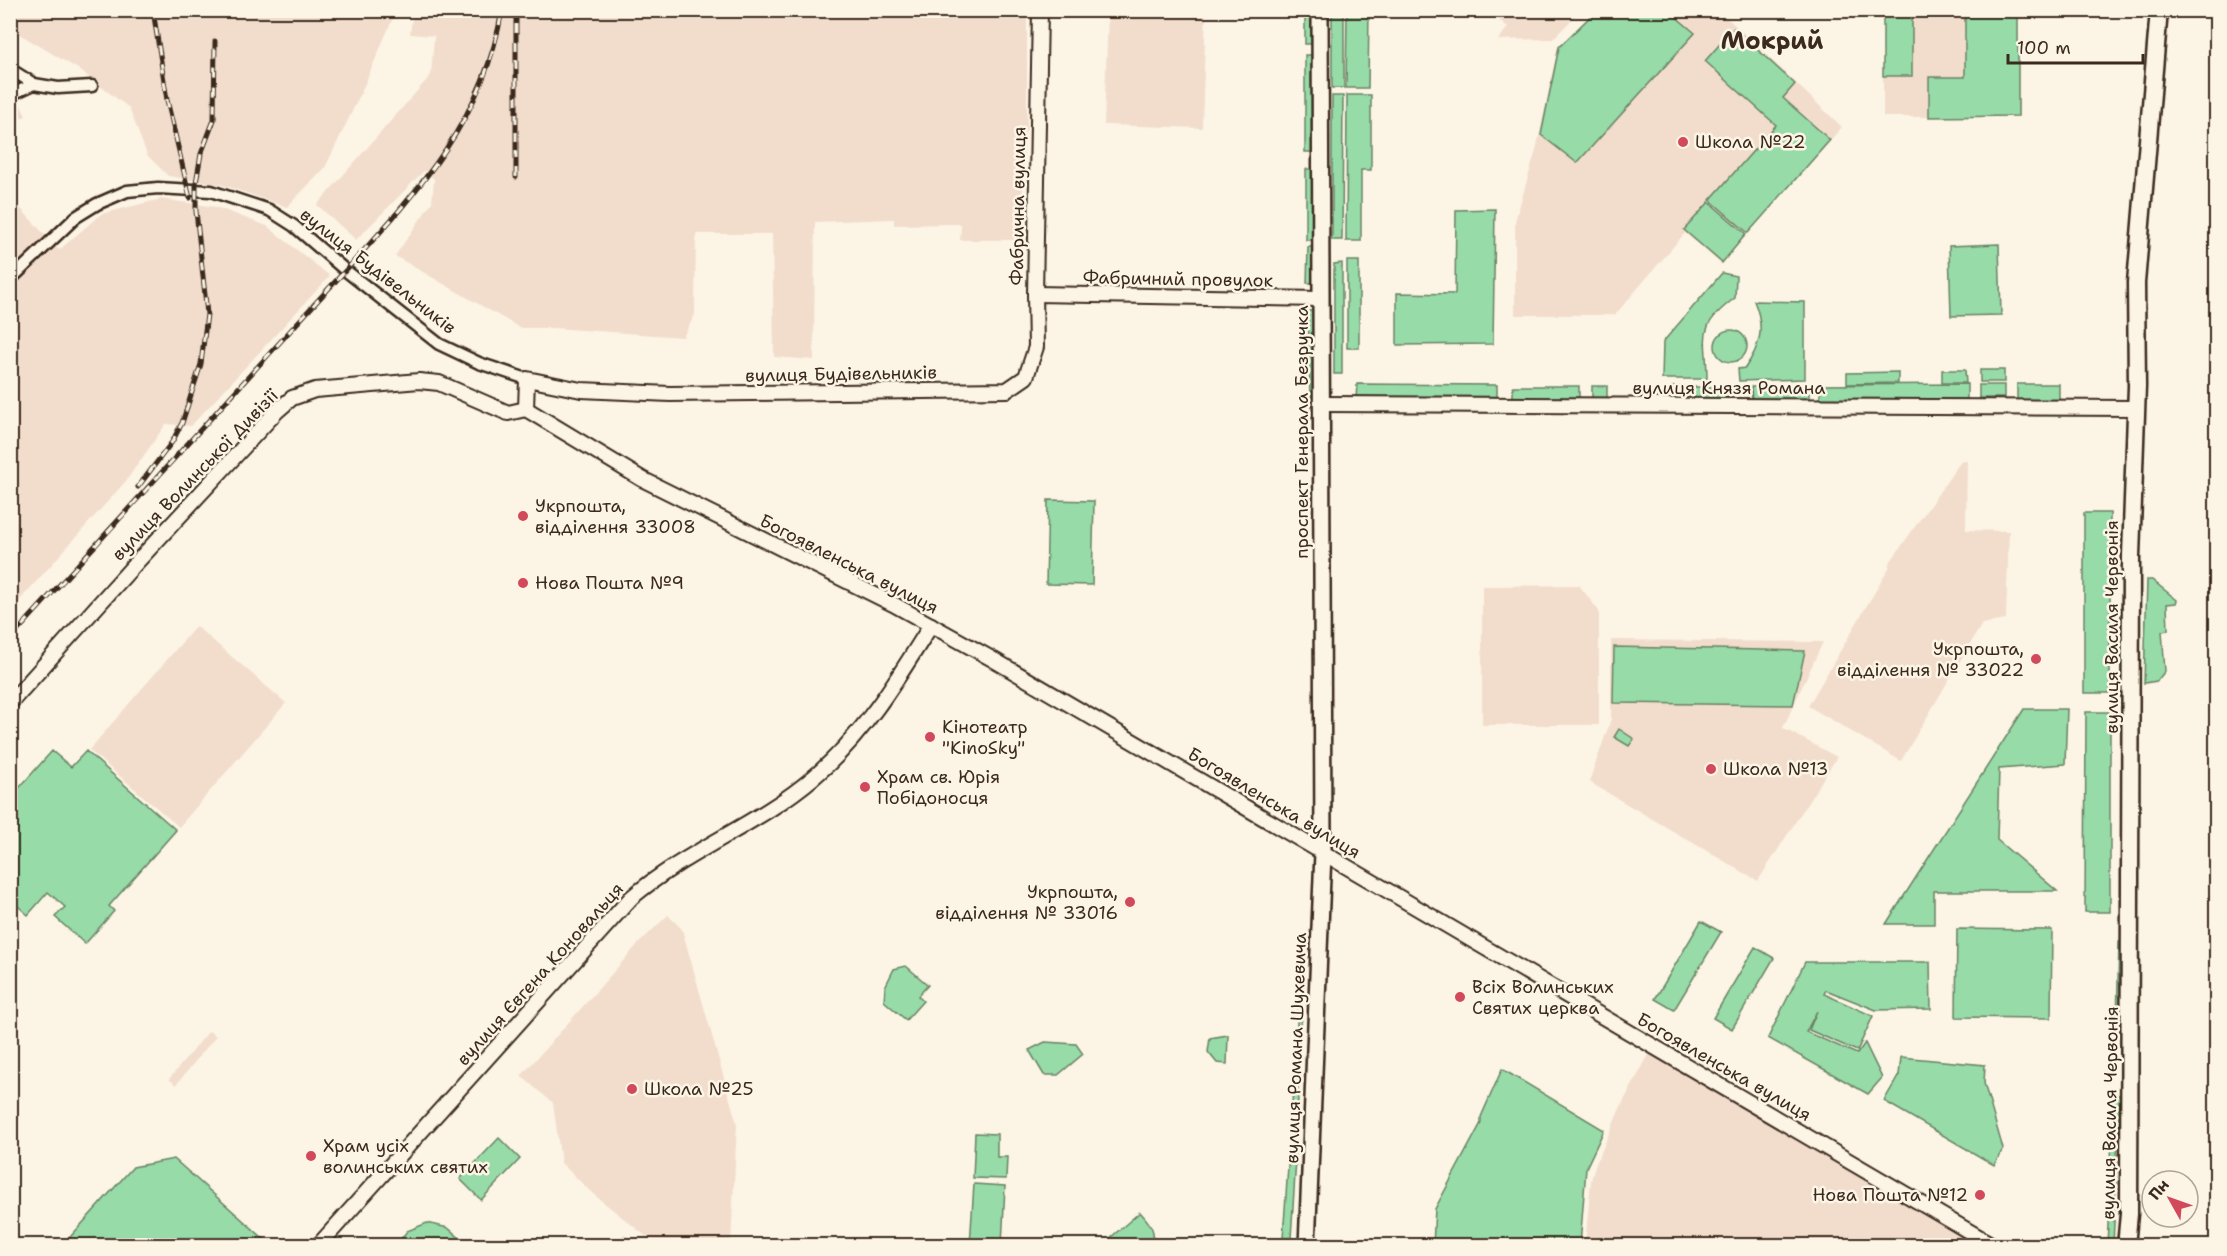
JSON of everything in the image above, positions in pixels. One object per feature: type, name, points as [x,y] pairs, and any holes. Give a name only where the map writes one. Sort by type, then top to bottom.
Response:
[{"type":"main road","name":"проспект Генерала Безручка","points":[[1320,10],[1323,853]]},
{"type":"main road","name":"вулиця Василя Червонія","points":[[2126,1245],[2129,1214],[2131,556],[2136,408],[2136,283],[2159,10]]},
{"type":"main road","name":"вулиця Романа Шухевича","points":[[1307,1245],[1323,853]]},
{"type":"street","name":"Фабрична вулиця","points":[[1007,390],[1026,377],[1036,347],[1040,10]]},
{"type":"street","points":[[10,69],[34,84],[58,88],[92,86]]},
{"type":"street","points":[[10,95],[34,84]]},
{"type":"street","name":"вулиця Будівельників","points":[[10,280],[76,217],[97,204],[127,191],[158,188],[211,191],[269,210],[294,226],[439,344],[478,363],[527,379],[581,390],[670,394],[1007,390]]},
{"type":"street","name":"Фабричний провулок","points":[[1035,294],[1321,299]]},
{"type":"street","points":[[526,409],[527,379]]},
{"type":"street","name":"вулиця Волинської Дивізії","points":[[10,703],[173,522],[277,411],[292,398],[315,390],[419,381],[439,383],[508,413],[526,409]]},
{"type":"street","name":"вулиця Князя Романа","points":[[1322,404],[2136,408]]},
{"type":"street","name":"Богоявленська вулиця","points":[[526,409],[642,479],[931,625],[1994,1245]]},
{"type":"street","name":"вулиця Євгена Коновальця","points":[[318,1245],[631,898],[669,868],[752,820],[813,778],[837,756],[853,738],[901,672],[931,625]]},
{"type":"shaded area","points":[[11,10],[396,11],[361,93],[325,168],[287,207],[223,185],[168,176],[147,155],[129,108],[78,69],[11,29]]},
{"type":"shaded area","points":[[1469,10],[1580,11],[1553,39],[1498,40],[1508,27],[1494,16],[1469,13]]},
{"type":"shaded area","points":[[413,11],[1027,11],[1027,128],[1024,135],[1022,240],[960,240],[961,224],[894,225],[894,219],[815,222],[814,360],[774,357],[772,234],[696,234],[695,315],[683,337],[520,328],[395,256],[432,202],[434,179],[424,171],[356,240],[317,205],[431,75],[434,36],[410,34]]},
{"type":"shaded area","points":[[1108,11],[1206,11],[1202,128],[1104,125]]},
{"type":"shaded area","name":"Школа №22","points":[[1595,11],[1720,11],[1842,127],[1721,264],[1685,233],[1615,315],[1515,315],[1515,221],[1536,150],[1558,47]]},
{"type":"shaded area","points":[[1883,11],[2018,11],[2019,117],[1883,117]]},
{"type":"shaded area","points":[[10,84],[26,116],[11,122],[10,122]]},
{"type":"shaded area","points":[[11,198],[59,250],[101,214],[161,199],[216,207],[267,226],[330,276],[191,426],[166,424],[126,481],[11,610]]},
{"type":"shaded area","points":[[1961,461],[1967,461],[1966,530],[2009,531],[2006,620],[1982,624],[1901,761],[1808,706],[1890,566],[1888,565]]},
{"type":"shaded area","points":[[1579,585],[1599,611],[1599,725],[1482,725],[1482,586]]},
{"type":"shaded area","points":[[196,626],[286,703],[179,827],[89,750]]},
{"type":"shaded area","name":"Школа №13","points":[[1611,640],[1823,642],[1783,728],[1837,757],[1758,881],[1589,782],[1611,719]]},
{"type":"shaded area","name":"Школа №25","points":[[668,915],[682,929],[737,1124],[731,1245],[657,1245],[593,1194],[561,1163],[553,1103],[521,1076],[639,943]]},
{"type":"shaded area","points":[[209,1031],[216,1036],[176,1085],[169,1079]]},
{"type":"shaded area","points":[[1653,1047],[1994,1246],[1585,1246],[1591,1180],[1595,1166],[1621,1106]]},
{"type":"shaded area","points":[[624,1234],[629,1238],[638,1245],[614,1245]]},
{"type":"green space","points":[[1597,10],[1669,11],[1695,33],[1577,163],[1541,135],[1559,47]]},
{"type":"green space","points":[[1305,11],[1315,11],[1315,44],[1305,44]]},
{"type":"green space","points":[[1332,11],[1344,11],[1344,88],[1332,88]]},
{"type":"green space","points":[[1347,11],[1369,11],[1368,88],[1346,88]]},
{"type":"green space","points":[[1883,11],[1912,11],[1912,76],[1883,76]]},
{"type":"green space","points":[[1965,11],[2018,11],[2018,116],[1929,117],[1929,77],[1965,77]]},
{"type":"green space","points":[[1734,28],[1795,84],[1783,98],[1830,140],[1748,233],[1710,200],[1776,125],[1705,61]]},
{"type":"green space","points":[[1305,55],[1314,55],[1314,152],[1305,152]]},
{"type":"green space","points":[[1347,95],[1371,95],[1371,170],[1361,170],[1361,241],[1346,241]]},
{"type":"green space","points":[[1332,96],[1343,96],[1342,240],[1332,240]]},
{"type":"green space","points":[[1306,169],[1314,169],[1314,240],[1306,240]]},
{"type":"green space","points":[[1709,202],[1746,234],[1722,263],[1684,230]]},
{"type":"green space","points":[[1495,209],[1493,344],[1397,345],[1397,293],[1455,294],[1456,210]]},
{"type":"green space","points":[[1999,244],[2001,315],[1951,316],[1949,246]]},
{"type":"green space","points":[[1308,247],[1314,247],[1314,283],[1307,283]]},
{"type":"green space","points":[[1347,261],[1359,261],[1359,348],[1347,348]]},
{"type":"green space","points":[[1342,263],[1342,374],[1334,374],[1334,264]]},
{"type":"green space","points":[[1722,273],[1736,276],[1735,298],[1714,317],[1706,333],[1707,379],[1662,379],[1663,342]]},
{"type":"green space","points":[[1754,301],[1805,302],[1805,379],[1739,381],[1738,369],[1745,368],[1755,351],[1760,336],[1759,319]]},
{"type":"green space","points":[[1308,311],[1316,311],[1317,402],[1310,402]]},
{"type":"green space","points":[[1731,330],[1742,335],[1747,346],[1742,357],[1731,362],[1720,357],[1715,346],[1720,335]]},
{"type":"green space","points":[[1942,370],[1965,370],[1966,383],[1942,383]]},
{"type":"green space","points":[[1980,370],[2004,370],[2004,382],[1980,382]]},
{"type":"green space","points":[[1898,372],[1898,383],[1847,384],[1847,373]]},
{"type":"green space","points":[[1357,384],[1497,385],[1497,400],[1356,399]]},
{"type":"green space","points":[[1967,384],[1967,399],[1820,400],[1820,385]]},
{"type":"green space","points":[[2017,384],[2059,384],[2059,400],[2017,400]]},
{"type":"green space","points":[[1979,385],[2004,385],[2004,398],[1979,398]]},
{"type":"green space","points":[[1513,386],[1579,386],[1579,400],[1513,399]]},
{"type":"green space","points":[[1592,386],[1607,386],[1607,398],[1592,398]]},
{"type":"green space","points":[[1809,386],[1809,400],[1752,401],[1751,387]]},
{"type":"green space","points":[[1672,387],[1728,387],[1728,399],[1672,400]]},
{"type":"green space","points":[[1048,500],[1094,501],[1092,585],[1046,584]]},
{"type":"green space","points":[[2084,513],[2110,513],[2110,693],[2084,693]]},
{"type":"green space","points":[[2147,580],[2152,580],[2177,600],[2176,603],[2167,604],[2168,630],[2162,631],[2165,671],[2157,681],[2144,683]]},
{"type":"green space","points":[[1614,647],[1805,651],[1793,705],[1613,703]]},
{"type":"green space","points":[[2024,709],[2067,709],[2065,764],[1999,769],[1997,840],[2057,891],[1934,891],[1934,924],[1886,924]]},
{"type":"green space","points":[[2086,712],[2110,712],[2110,912],[2085,912]]},
{"type":"green space","points":[[1619,729],[1634,739],[1629,746],[1614,737]]},
{"type":"green space","points":[[52,751],[71,767],[86,751],[176,830],[109,906],[114,911],[85,944],[55,917],[65,907],[48,892],[28,915],[11,900],[11,797]]},
{"type":"green space","points":[[1701,921],[1721,932],[1674,1010],[1655,999]]},
{"type":"green space","points":[[1957,929],[2052,930],[2051,1018],[1956,1017]]},
{"type":"green space","points":[[2119,942],[2124,942],[2122,1022],[2117,1022]]},
{"type":"green space","points":[[1755,947],[1774,958],[1732,1029],[1713,1018]]},
{"type":"green space","points":[[1805,962],[1930,962],[1931,1009],[1876,1010],[1826,990],[1824,994],[1873,1016],[1857,1051],[1809,1030],[1817,1011],[1806,1032],[1857,1054],[1865,1043],[1882,1078],[1868,1094],[1768,1038]]},
{"type":"green space","points":[[906,966],[928,985],[918,996],[923,1001],[906,1020],[884,1001],[885,987],[894,969]]},
{"type":"green space","points":[[1298,999],[1300,999],[1302,1016],[1299,1046],[1296,1047]]},
{"type":"green space","points":[[1228,1035],[1227,1064],[1217,1063],[1208,1052],[1210,1038]]},
{"type":"green space","points":[[1045,1042],[1076,1044],[1083,1054],[1058,1075],[1044,1075],[1029,1050]]},
{"type":"green space","points":[[1295,1050],[1299,1050],[1297,1135],[1291,1123]]},
{"type":"green space","points":[[1901,1057],[1985,1065],[1984,1083],[2003,1149],[1994,1165],[1884,1101],[1899,1075]]},
{"type":"green space","points":[[1502,1069],[1604,1130],[1586,1168],[1580,1245],[1433,1245],[1435,1209],[1481,1123],[1481,1117]]},
{"type":"green space","points":[[2114,1095],[2120,1095],[2113,1245],[2107,1246]]},
{"type":"green space","points":[[975,1133],[997,1134],[997,1157],[1007,1157],[1006,1179],[973,1178]]},
{"type":"green space","points":[[499,1138],[520,1159],[481,1200],[460,1179]]},
{"type":"green space","points":[[1297,1143],[1291,1238],[1283,1238],[1289,1152]]},
{"type":"green space","points":[[174,1159],[271,1245],[63,1245],[133,1167]]},
{"type":"green space","points":[[974,1184],[1005,1186],[1002,1245],[970,1245]]},
{"type":"green space","points":[[1140,1212],[1153,1231],[1152,1245],[1111,1245],[1114,1243],[1110,1238]]},
{"type":"green space","points":[[427,1223],[448,1228],[468,1245],[396,1245],[407,1231]]},
{"type":"railway","points":[[153,10],[167,100],[190,198]]},
{"type":"railway","points":[[10,639],[373,241],[422,182],[464,120],[480,86],[493,50],[502,10]]},
{"type":"railway","points":[[516,10],[516,177]]},
{"type":"railway","points":[[138,487],[172,442],[182,423],[201,364],[207,314],[196,211],[196,183],[201,154],[214,120],[215,41]]},
{"type":"place","name":"Школа №22","points":[[1683,142]]},
{"type":"place","name":"Укрпошта, відділення 33008","points":[[523,516]]},
{"type":"place","name":"Нова Пошта №9","points":[[523,583]]},
{"type":"place","name":"Укрпошта, відділення № 33022","points":[[2036,659]]},
{"type":"place","name":"Кінотеатр \"KinoSky\"","points":[[930,737]]},
{"type":"place","name":"Школа №13","points":[[1711,769]]},
{"type":"place","name":"Храм св. Юрія Побідоносця","points":[[865,787]]},
{"type":"place","name":"Укрпошта, відділення № 33016","points":[[1130,902]]},
{"type":"place","name":"Всіх Волинських Святих церква","points":[[1460,997]]},
{"type":"place","name":"Школа №25","points":[[632,1089]]},
{"type":"place","name":"Храм усіх волинських святих","points":[[311,1156]]},
{"type":"place","name":"Нова Пошта №12","points":[[1980,1195]]},
{"type":"district","name":"Мокрий","points":[[1772,41]]}]
